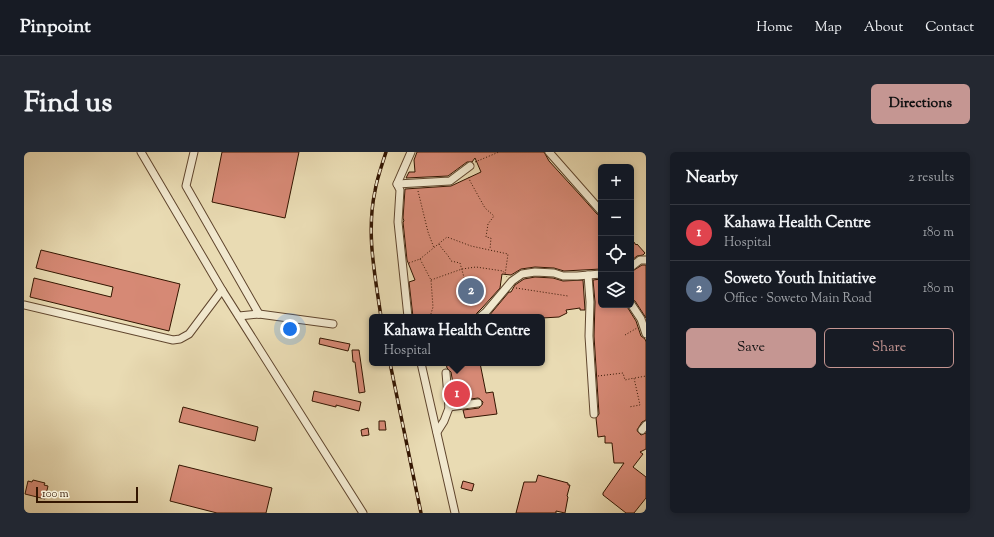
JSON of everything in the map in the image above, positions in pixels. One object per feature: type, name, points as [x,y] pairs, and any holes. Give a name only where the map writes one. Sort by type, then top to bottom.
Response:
[{"type":"street","points":[[141,152],[222,290],[363,513]]},
{"type":"street","points":[[194,152],[186,186],[259,314]]},
{"type":"street","points":[[397,184],[411,152]]},
{"type":"street","points":[[549,152],[598,208]]},
{"type":"street","points":[[397,184],[450,181],[469,167]]},
{"type":"street","points":[[397,184],[400,190],[398,212],[408,314]]},
{"type":"street","points":[[634,265],[640,260],[646,260]]},
{"type":"street","points":[[484,314],[512,281],[526,272],[554,273],[563,276],[598,274]]},
{"type":"street","points":[[588,275],[590,302],[589,336],[594,414]]},
{"type":"street","points":[[24,305],[173,340],[180,339],[189,334],[222,290]]},
{"type":"street","points":[[634,308],[641,319],[646,334]]},
{"type":"street","points":[[239,316],[259,314],[333,324]]},
{"type":"street","points":[[422,366],[455,513]]},
{"type":"street","points":[[436,432],[444,421],[449,407],[446,373]]},
{"type":"street","points":[[449,407],[478,403]]},
{"type":"path","points":[[490,249],[491,238],[486,237],[488,224],[494,216],[485,208],[470,181],[469,167],[476,161],[499,152]]},
{"type":"path","points":[[417,182],[421,205],[434,248]]},
{"type":"path","points":[[403,265],[420,259],[447,237],[470,246],[508,254],[505,275]]},
{"type":"path","points":[[439,244],[444,252],[449,255],[451,261],[460,263],[465,281],[468,282],[473,290],[474,296]]},
{"type":"path","points":[[420,259],[431,280],[433,307],[431,314]]},
{"type":"path","points":[[431,280],[462,269],[476,267],[503,271],[512,281]]},
{"type":"path","points":[[507,287],[568,296]]},
{"type":"path","points":[[625,335],[643,325]]},
{"type":"path","points":[[592,376],[610,376],[623,373],[625,380],[646,376]]},
{"type":"path","points":[[629,407],[640,405],[634,378]]},
{"type":"building","points":[[222,152],[299,152],[285,218],[212,202]]},
{"type":"building","points":[[417,152],[544,152],[549,161],[598,214],[598,269],[564,271],[554,268],[535,267],[521,269],[511,275],[502,274],[500,288],[476,314],[413,314],[409,282],[415,280],[407,260],[403,222],[405,189],[451,186],[481,172],[475,158],[472,162],[467,162],[448,176],[406,178],[409,172],[415,172],[414,160]]},
{"type":"building","points":[[634,242],[645,253],[634,258]]},
{"type":"building","points":[[41,250],[180,284],[169,331],[30,297],[34,278],[111,297],[113,287],[36,268]]},
{"type":"building","points":[[642,265],[646,265],[646,318],[634,300],[634,270]]},
{"type":"building","points":[[535,277],[553,278],[563,281],[583,280],[585,310],[580,310],[580,308],[566,310],[567,313],[559,317],[545,318],[545,314],[491,314],[509,292],[511,292],[515,285],[524,279]]},
{"type":"building","points":[[598,279],[598,308],[628,308],[636,321],[641,336],[646,342],[646,420],[642,422],[637,430],[641,435],[646,433],[646,449],[640,452],[643,454],[633,467],[646,477],[646,498],[634,513],[626,513],[603,495],[624,463],[614,463],[612,443],[605,443],[605,436],[598,437],[596,418],[599,414],[594,336],[595,302],[593,280]]},
{"type":"building","points":[[320,338],[350,344],[348,351],[319,344]]},
{"type":"building","points":[[352,350],[359,350],[365,392],[359,393]]},
{"type":"building","points":[[447,366],[481,366],[486,393],[493,392],[497,414],[465,418],[463,410],[479,408],[483,402],[478,398],[456,401],[451,372]]},
{"type":"building","points":[[314,391],[361,402],[359,411],[312,401]]},
{"type":"building","points":[[183,407],[258,427],[255,441],[179,422]]},
{"type":"building","points":[[379,421],[385,421],[386,430],[379,430]]},
{"type":"building","points":[[368,428],[369,435],[362,436],[361,430]]},
{"type":"building","points":[[179,465],[272,488],[266,513],[217,513],[170,501]]},
{"type":"building","points":[[538,475],[568,483],[568,485],[570,485],[565,513],[556,511],[556,513],[516,513],[524,482],[536,482]]},
{"type":"building","points":[[33,480],[45,483],[44,485],[48,486],[45,499],[25,494],[28,481],[32,482]]},
{"type":"building","points":[[463,481],[474,484],[472,491],[461,488]]},
{"type":"railway","points":[[381,314],[372,254],[371,222],[372,207],[378,176],[386,152]]},
{"type":"railway","points":[[391,366],[421,513]]},
{"type":"place","name":"Soweto Youth Initiative","points":[[471,291]]},
{"type":"place","name":"Kahawa Health Centre","points":[[457,394]]}]
